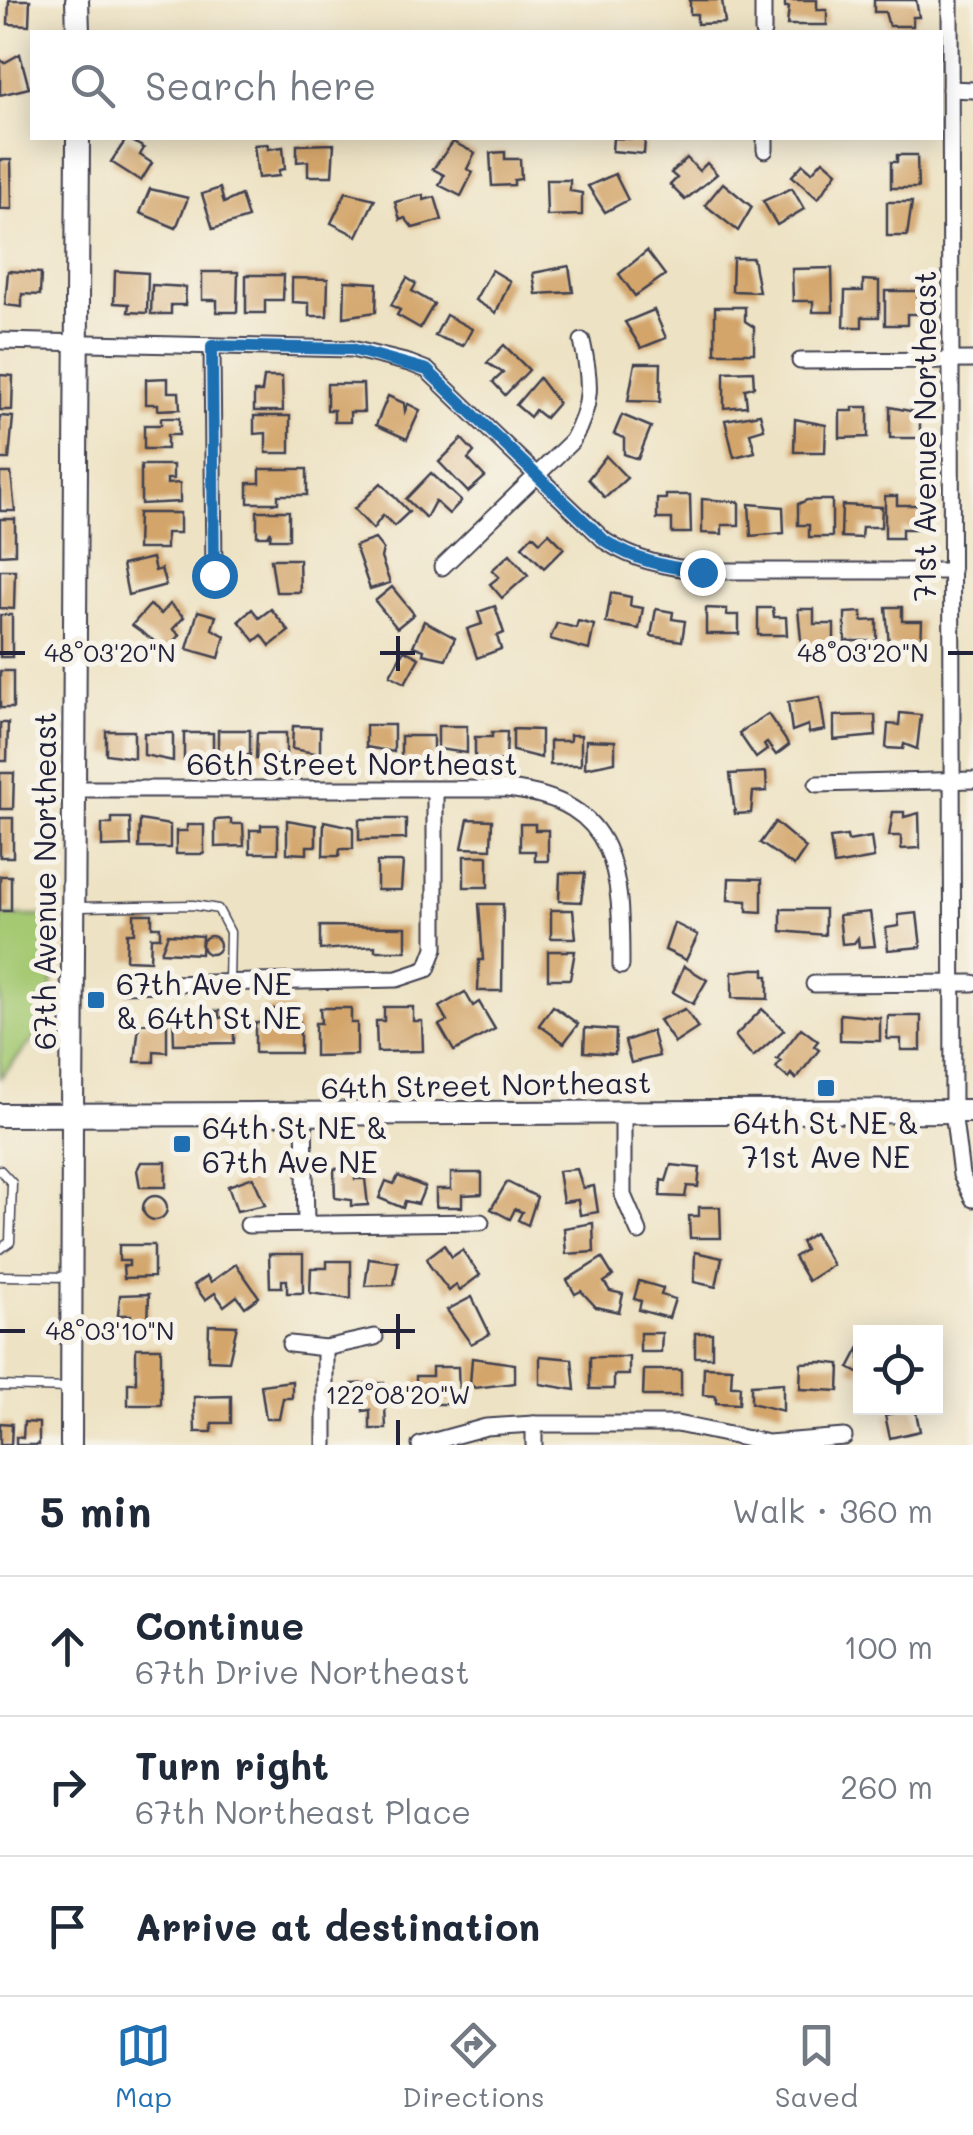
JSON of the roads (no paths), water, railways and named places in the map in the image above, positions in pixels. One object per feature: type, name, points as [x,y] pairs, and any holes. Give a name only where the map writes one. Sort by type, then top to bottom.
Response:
[{"type":"main road","points":[[78,0],[78,30]]},
{"type":"main road","name":"67th Avenue Northeast","points":[[72,1116],[78,140]]},
{"type":"main road","name":"64th Street Northeast","points":[[0,1115],[304,1117],[963,1111]]},
{"type":"street","points":[[762,0],[763,30]]},
{"type":"street","name":"71st Avenue Northeast","points":[[950,0],[953,983],[963,1111],[961,1175],[973,1199]]},
{"type":"street","points":[[950,90],[973,90]]},
{"type":"street","points":[[0,341],[352,349],[427,370],[605,541],[624,554],[662,566],[702,572],[952,571]]},
{"type":"street","points":[[442,567],[534,472],[572,441],[587,415],[592,385],[582,342]]},
{"type":"street","points":[[212,346],[214,575]]},
{"type":"street","points":[[800,362],[973,360]]},
{"type":"street","points":[[818,784],[973,780]]},
{"type":"street","name":"66th Street Northeast","points":[[75,789],[435,790],[532,792],[552,797],[584,819],[607,847],[618,874],[621,966]]},
{"type":"street","points":[[121,985],[397,979],[426,968],[435,948],[435,790]]},
{"type":"street","points":[[814,984],[973,982]]},
{"type":"street","points":[[624,1112],[624,1195],[640,1232]]},
{"type":"street","name":"67th Avenue Northeast","points":[[71,1445],[72,1116]]},
{"type":"street","points":[[304,1117],[306,1224]]},
{"type":"street","points":[[248,1225],[481,1222]]},
{"type":"street","points":[[290,1344],[324,1348],[375,1337]]},
{"type":"street","points":[[324,1348],[325,1445]]},
{"type":"street","points":[[420,1445],[486,1426],[534,1424],[677,1424],[768,1444],[844,1437]]},
{"type":"street","points":[[534,1424],[534,1445]]},
{"type":"lane","points":[[74,907],[193,904],[218,909],[230,932],[229,983]]},
{"type":"lane","points":[[0,1170],[12,1183],[10,1242],[0,1250]]},
{"type":"lane","points":[[0,1276],[72,1277]]},
{"type":"lane","points":[[0,1386],[71,1388]]},
{"type":"place","name":"67th Ave NE & 64th St NE","points":[[96,1000]]},
{"type":"place","name":"64th St NE & 71st Ave NE","points":[[826,1088]]},
{"type":"place","name":"64th St NE & 67th Ave NE","points":[[182,1144]]}]
